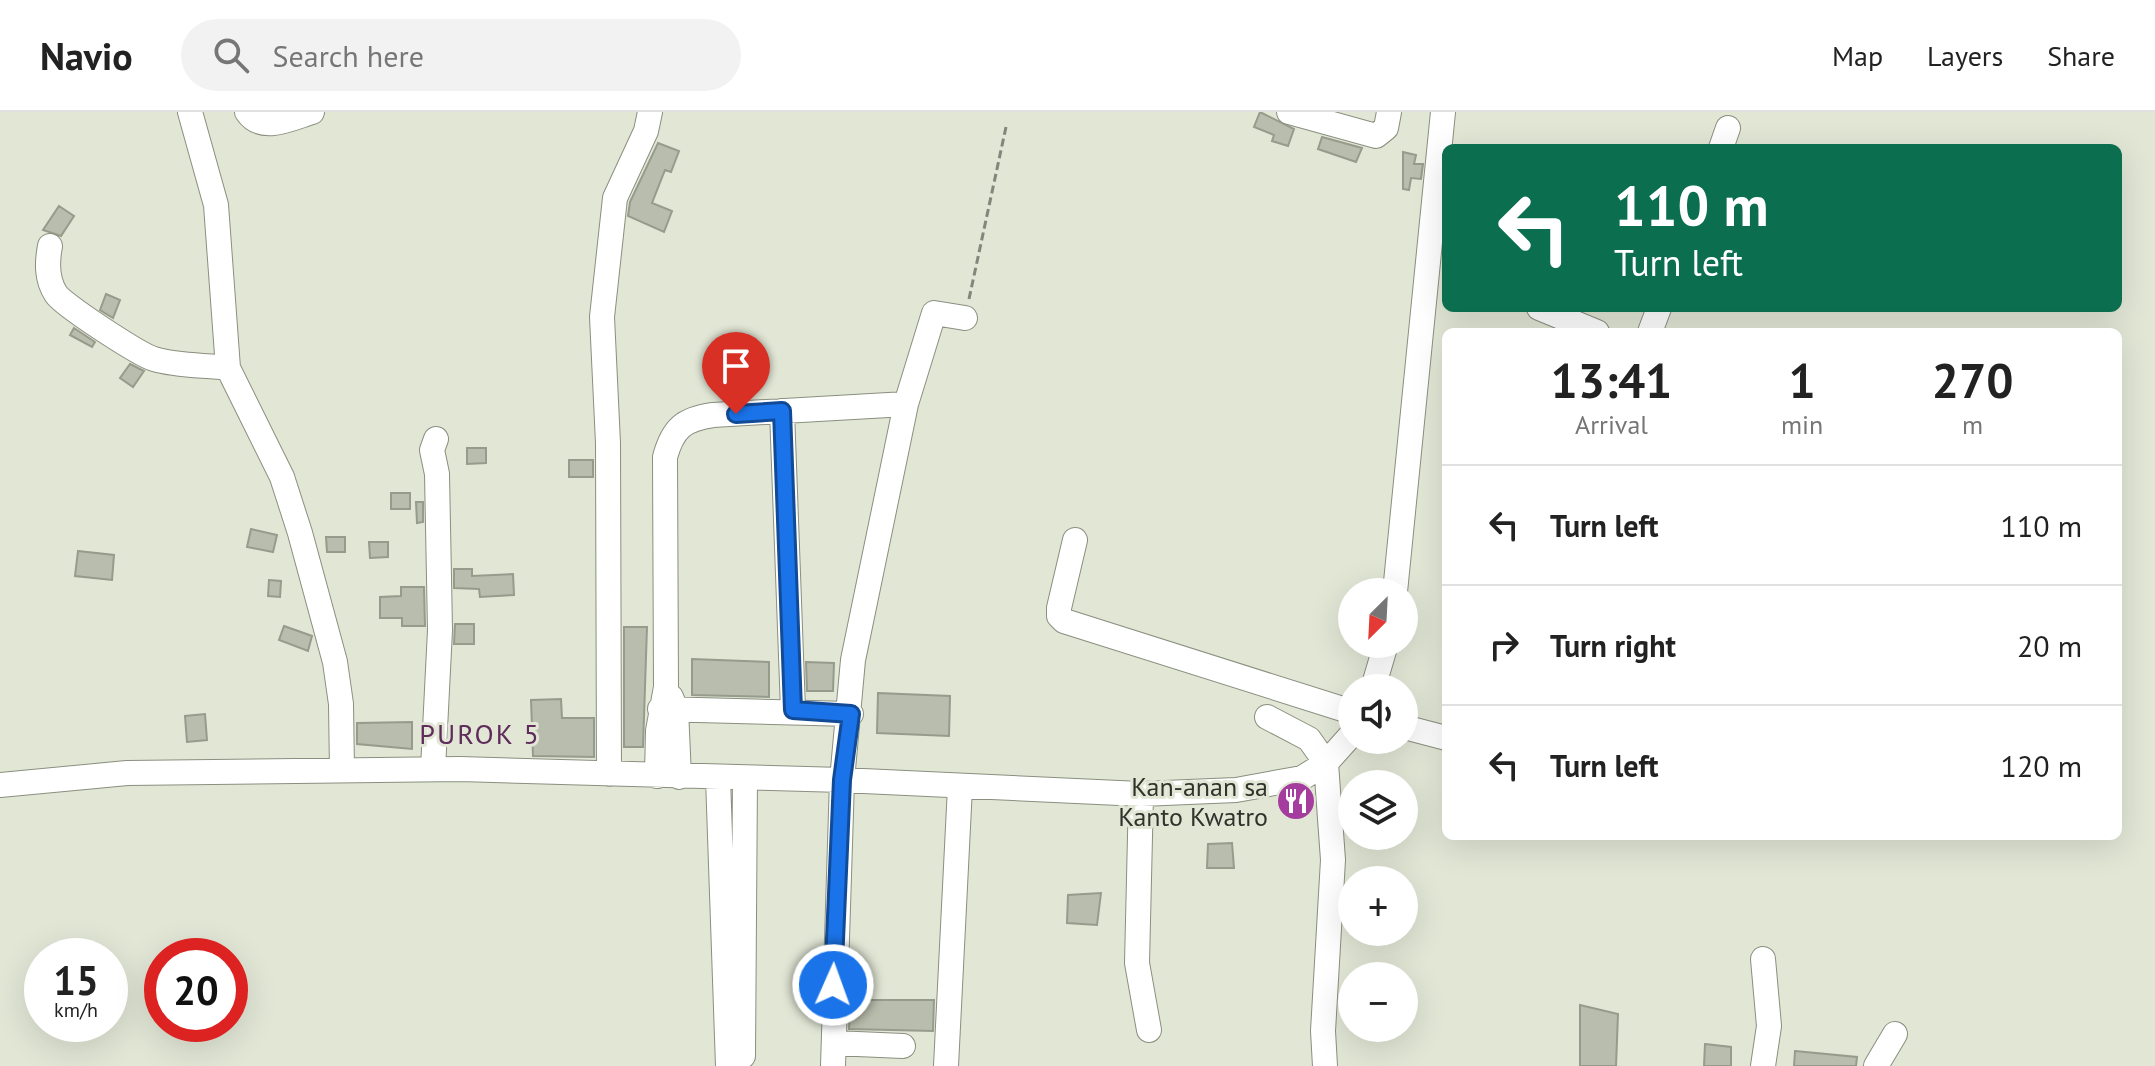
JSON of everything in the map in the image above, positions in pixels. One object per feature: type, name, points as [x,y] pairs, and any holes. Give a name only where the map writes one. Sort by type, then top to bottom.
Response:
[{"type":"street","points":[[190,112],[216,205],[228,368],[282,477],[300,533],[335,662],[341,704],[342,770]]},
{"type":"street","points":[[247,112],[256,121],[272,124],[312,112]]},
{"type":"street","points":[[609,774],[608,443],[602,317],[615,198],[646,131],[650,112]]},
{"type":"street","points":[[1289,112],[1376,136],[1386,128],[1389,112]]},
{"type":"street","points":[[1397,578],[1437,266],[1443,112]]},
{"type":"street","points":[[50,246],[47,265],[50,279],[55,293],[69,306],[138,353],[155,360],[228,368]]},
{"type":"street","points":[[1549,312],[1587,328]]},
{"type":"street","points":[[903,1046],[834,1054],[832,1009],[842,780],[851,714],[853,660],[906,404],[934,313],[965,318]]},
{"type":"street","points":[[668,776],[665,457],[677,427],[691,418],[906,404]]},
{"type":"street","points":[[782,411],[793,710]]},
{"type":"street","points":[[433,769],[440,630],[437,474],[432,450],[436,439]]},
{"type":"street","points":[[1075,540],[1059,608],[1059,616],[1064,621],[1338,708]]},
{"type":"street","points":[[668,702],[851,714]]},
{"type":"street","points":[[1267,717],[1309,739],[1326,763],[1333,860],[1323,1031],[1325,1066]]},
{"type":"street","points":[[1418,731],[1442,737]]},
{"type":"street","points":[[0,785],[113,774],[433,769],[842,780],[1141,794],[1275,785],[1302,778],[1326,763],[1338,750]]},
{"type":"street","points":[[718,778],[728,1066]]},
{"type":"street","points":[[743,1066],[745,778]]},
{"type":"street","points":[[946,1066],[960,787]]},
{"type":"street","points":[[1141,794],[1137,963],[1149,1030]]},
{"type":"street","points":[[719,823],[745,822]]},
{"type":"street","points":[[1763,959],[1769,1026],[1763,1066]]},
{"type":"street","points":[[1876,1066],[1895,1034]]},
{"type":"path","points":[[965,318],[1006,127]]},
{"type":"building","points":[[1260,112],[1294,129],[1288,146],[1272,141],[1274,135],[1254,127]]},
{"type":"building","points":[[1322,137],[1362,148],[1356,162],[1318,149]]},
{"type":"building","points":[[658,143],[679,151],[671,172],[665,170],[652,203],[672,211],[664,232],[628,216],[630,202]]},
{"type":"building","points":[[1403,152],[1416,155],[1414,164],[1423,164],[1421,179],[1411,178],[1409,190],[1403,189]]},
{"type":"building","points":[[59,206],[74,216],[61,236],[43,230]]},
{"type":"building","points":[[106,294],[120,300],[113,318],[100,310]]},
{"type":"building","points":[[74,328],[95,342],[92,347],[70,335]]},
{"type":"building","points":[[130,364],[144,371],[133,387],[120,378]]},
{"type":"building","points":[[467,448],[486,448],[486,463],[467,464]]},
{"type":"building","points":[[569,460],[593,460],[593,477],[569,477]]},
{"type":"building","points":[[391,493],[410,493],[410,509],[391,509]]},
{"type":"building","points":[[416,502],[423,502],[423,522],[417,523]]},
{"type":"building","points":[[251,529],[277,535],[273,552],[247,547]]},
{"type":"building","points":[[326,537],[345,537],[345,552],[327,552]]},
{"type":"building","points":[[369,542],[388,542],[388,557],[370,558]]},
{"type":"building","points":[[78,551],[114,555],[112,580],[75,576]]},
{"type":"building","points":[[454,569],[472,569],[472,576],[513,574],[514,595],[480,597],[479,589],[454,588]]},
{"type":"building","points":[[269,580],[281,581],[280,597],[268,596]]},
{"type":"building","points":[[401,587],[424,587],[425,626],[402,626],[402,618],[380,618],[380,597],[401,596]]},
{"type":"building","points":[[455,624],[474,624],[474,644],[454,644]]},
{"type":"building","points":[[284,626],[312,636],[308,651],[279,640]]},
{"type":"building","points":[[624,627],[647,627],[643,747],[624,747]]},
{"type":"building","points":[[692,659],[769,662],[769,697],[692,695]]},
{"type":"building","points":[[806,662],[834,663],[833,691],[807,691]]},
{"type":"building","points":[[878,693],[950,696],[949,736],[877,733]]},
{"type":"building","points":[[561,699],[562,718],[594,718],[594,757],[533,756],[531,700]]},
{"type":"building","points":[[205,714],[207,740],[187,742],[185,716]]},
{"type":"building","points":[[412,722],[412,749],[357,744],[357,723]]},
{"type":"building","points":[[1232,843],[1234,868],[1207,868],[1208,844]]},
{"type":"building","points":[[1101,893],[1097,925],[1067,923],[1068,895]]},
{"type":"building","points":[[850,1000],[934,1000],[933,1031],[849,1029]]},
{"type":"building","points":[[1580,1005],[1618,1014],[1616,1066],[1580,1066]]},
{"type":"building","points":[[1705,1044],[1731,1047],[1731,1066],[1704,1066]]},
{"type":"building","points":[[1795,1051],[1857,1057],[1856,1066],[1794,1066]]},
{"type":"place","name":"Kan-anan sa Kanto Kwatro","points":[[1296,801]]},
{"type":"district","name":"PUROK 5","points":[[480,733]]},
{"type":"route","points":[[736,414],[782,411],[793,710],[851,714],[842,780],[833,985]]}]
